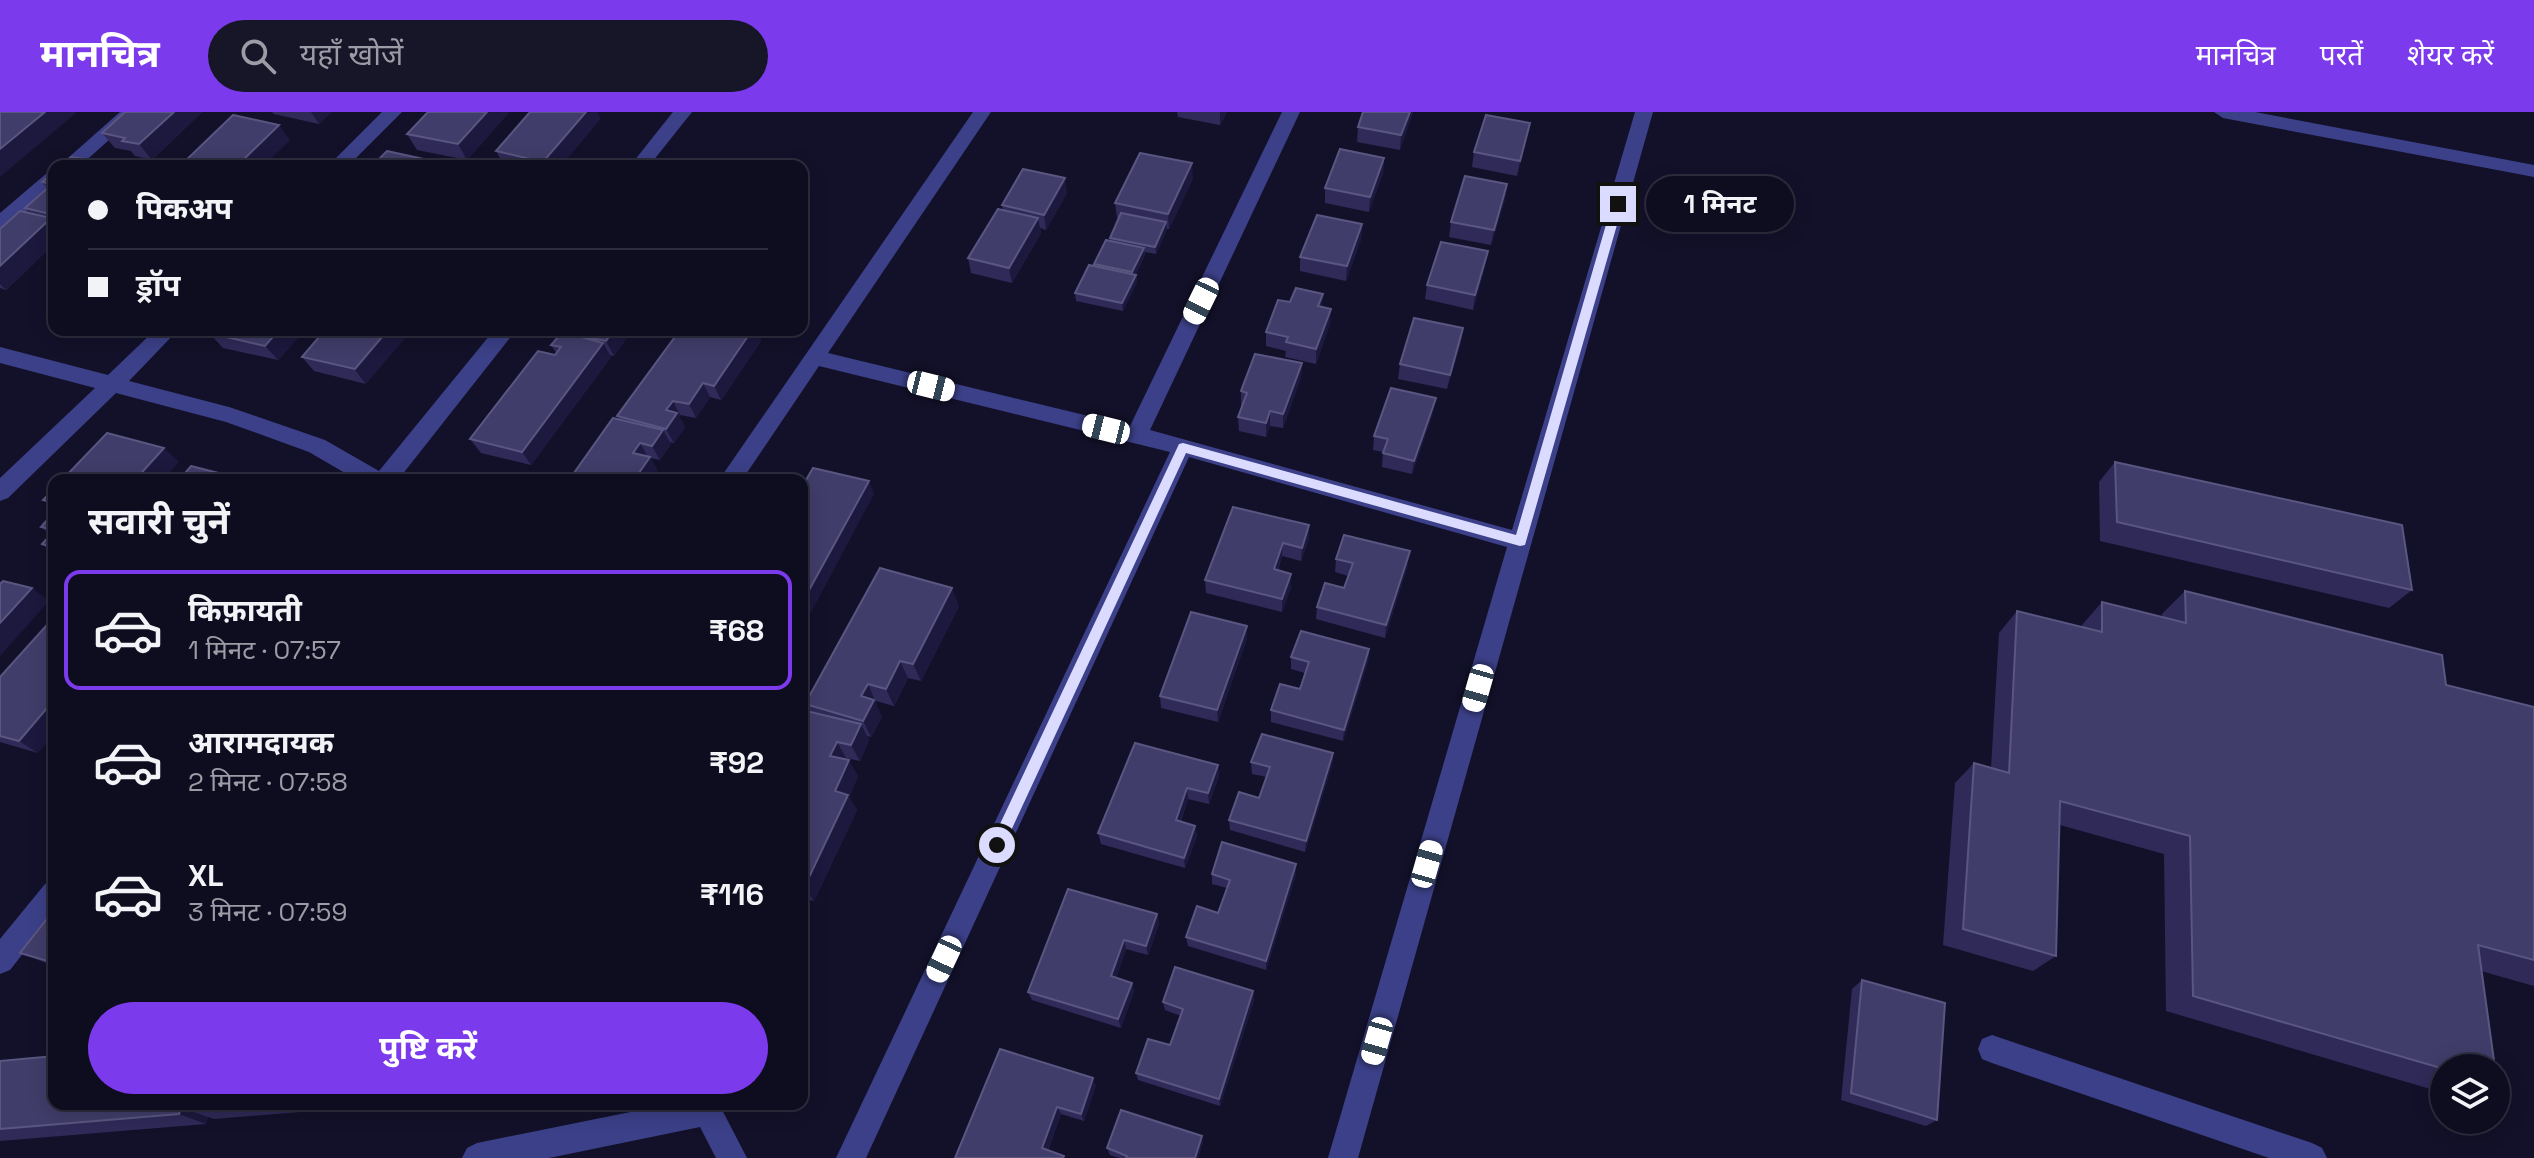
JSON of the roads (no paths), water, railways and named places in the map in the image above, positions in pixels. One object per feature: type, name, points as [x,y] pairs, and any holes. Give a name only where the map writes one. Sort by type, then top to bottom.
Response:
[{"type":"street","points":[[75,160],[131,112]]},
{"type":"street","points":[[343,160],[393,112]]},
{"type":"street","points":[[644,160],[683,112]]},
{"type":"street","points":[[734,474],[982,112]]},
{"type":"street","points":[[1136,436],[1291,112]]},
{"type":"street","points":[[1343,1158],[1644,112]]},
{"type":"street","points":[[2223,112],[2534,171]]},
{"type":"street","points":[[0,224],[48,183]]},
{"type":"street","points":[[0,492],[162,336]]},
{"type":"street","points":[[390,474],[501,336]]},
{"type":"street","points":[[0,355],[110,387],[229,415],[302,441],[364,474]]},
{"type":"street","points":[[814,357],[1183,447],[1520,541]]},
{"type":"street","points":[[851,1158],[1183,447]]},
{"type":"street","points":[[0,961],[48,901]]},
{"type":"street","points":[[1992,1049],[2312,1158]]},
{"type":"street","points":[[477,1158],[696,1110]]},
{"type":"street","points":[[706,1110],[732,1158]]}]
